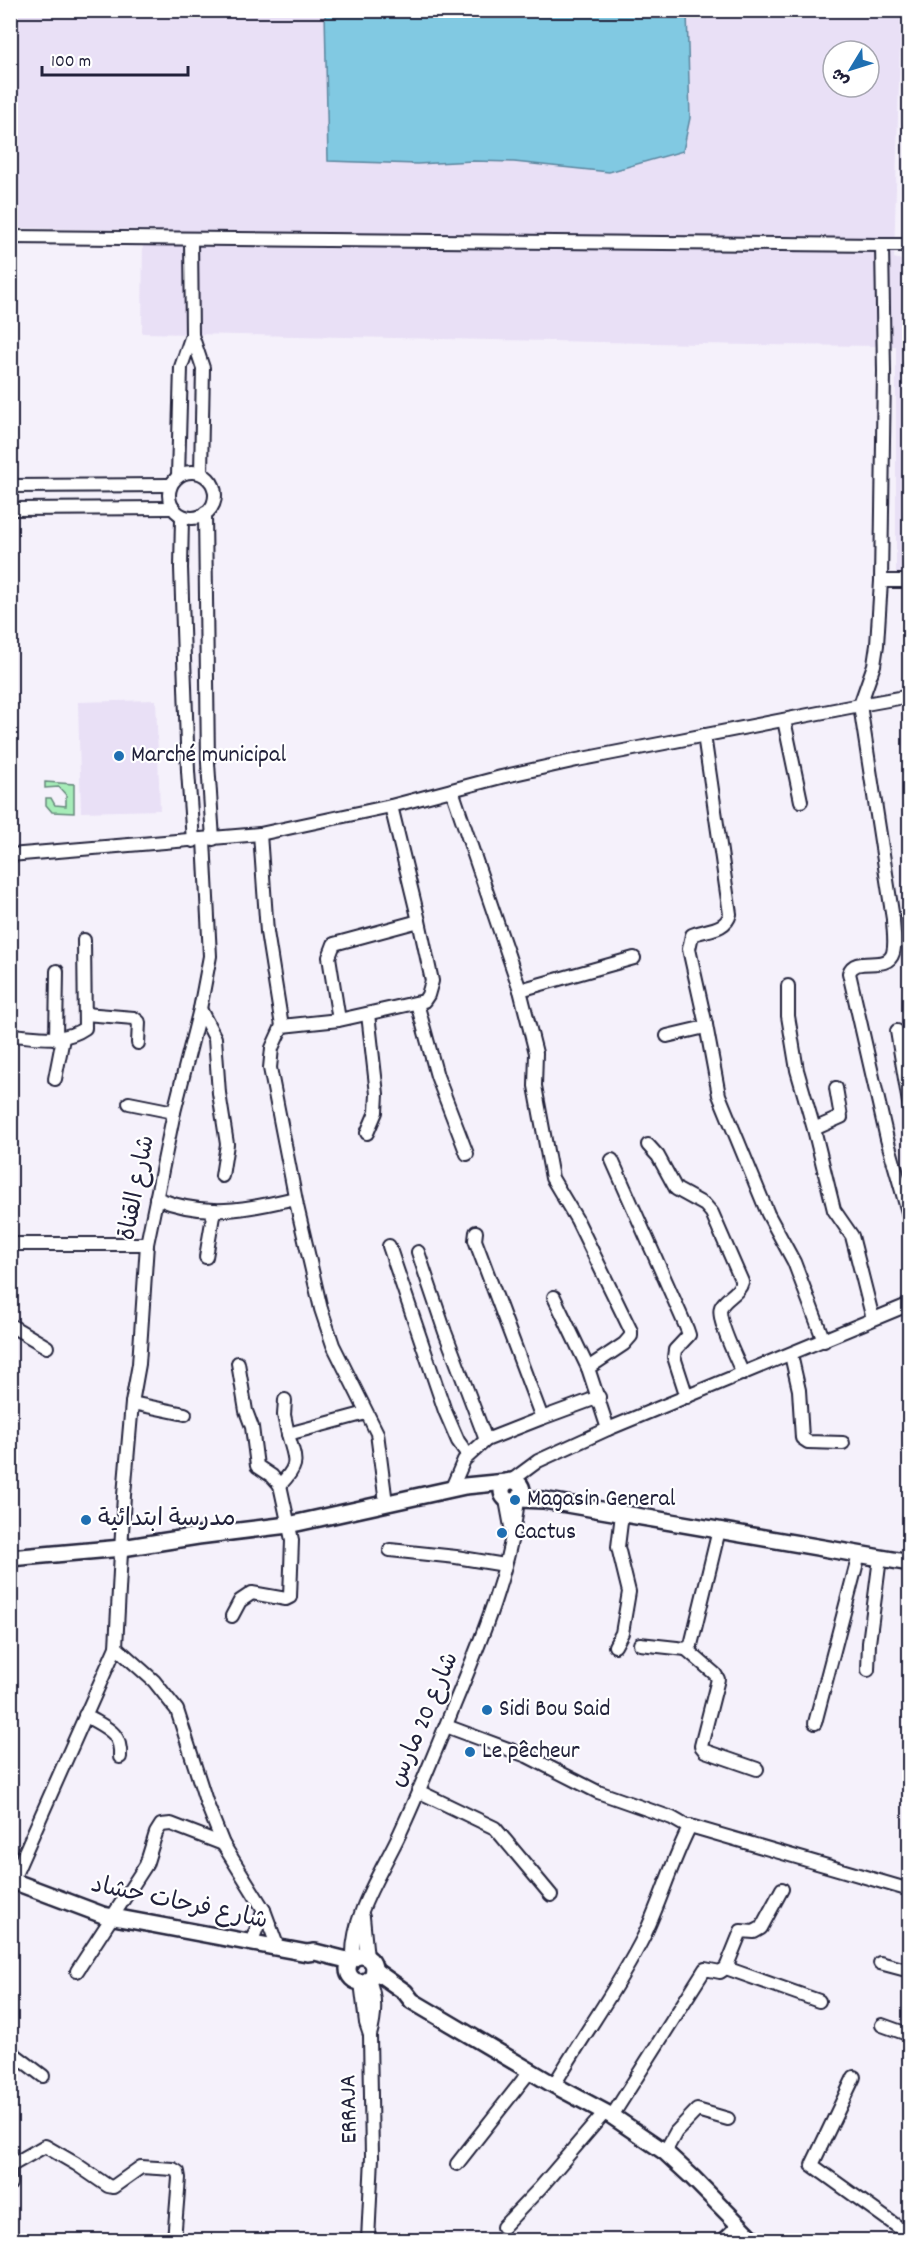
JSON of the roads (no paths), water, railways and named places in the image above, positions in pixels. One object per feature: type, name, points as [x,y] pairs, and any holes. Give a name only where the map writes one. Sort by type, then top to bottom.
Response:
[{"type":"main road","points":[[10,1557],[122,1548],[288,1525],[479,1484],[543,1500],[909,1563]]},
{"type":"main road","name":"شارع فرحات حشاد","points":[[11,1882],[103,1915],[278,1948],[307,1953],[315,1952],[362,1970],[402,1999],[412,2001],[554,2085],[608,2114],[665,2152],[754,2241]]},
{"type":"street","points":[[10,237],[909,245]]},
{"type":"street","points":[[191,238],[192,335],[203,369],[201,473]]},
{"type":"street","points":[[882,245],[884,371],[881,581],[877,645],[860,705],[893,919],[894,949],[892,956],[885,962],[858,964],[852,967],[849,973],[886,1139],[909,1219]]},
{"type":"street","points":[[192,335],[181,368],[174,480],[169,497],[178,513],[188,771],[203,840]]},
{"type":"street","points":[[10,486],[174,480],[189,471],[201,473],[210,481],[215,492],[213,504],[206,513],[194,518],[178,513],[10,509]]},
{"type":"street","points":[[203,840],[208,763],[206,513]]},
{"type":"street","points":[[881,581],[909,581]]},
{"type":"street","points":[[10,855],[260,834],[391,806],[544,768],[909,696]]},
{"type":"street","points":[[784,720],[801,801]]},
{"type":"street","points":[[704,735],[730,914],[723,926],[692,935],[689,950],[719,1095],[768,1214],[794,1262],[824,1341]]},
{"type":"street","points":[[452,790],[520,990],[536,1053],[535,1086],[552,1178],[582,1229],[631,1331],[631,1336],[624,1344],[588,1368]]},
{"type":"street","points":[[282,1026],[339,1020],[368,1014],[424,1001],[428,995],[432,981],[391,806]]},
{"type":"street","points":[[260,834],[267,932],[282,1026],[272,1048],[270,1068],[275,1104],[321,1309],[330,1336],[377,1433],[386,1503]]},
{"type":"street","name":"شارع القناة","points":[[116,1647],[123,1516],[132,1403],[139,1364],[147,1244],[174,1112],[208,972],[210,944],[203,840]]},
{"type":"street","points":[[339,1020],[329,957],[334,944],[419,921]]},
{"type":"street","points":[[10,1035],[60,1038],[77,1034],[85,1028],[84,940]]},
{"type":"street","points":[[520,990],[634,958]]},
{"type":"street","points":[[55,1079],[60,1038],[57,971]]},
{"type":"street","points":[[788,986],[788,1017],[793,1049],[834,1210],[852,1236],[873,1319]]},
{"type":"street","points":[[417,1003],[437,1076],[467,1154]]},
{"type":"street","points":[[200,1010],[215,1038],[219,1093],[227,1144],[222,1176]]},
{"type":"street","points":[[85,1014],[134,1018],[139,1022],[138,1042]]},
{"type":"street","points":[[367,1133],[376,1112],[377,1094],[368,1014]]},
{"type":"street","points":[[667,1036],[706,1025]]},
{"type":"street","points":[[897,1031],[909,1109]]},
{"type":"street","points":[[814,1129],[841,1117],[836,1088]]},
{"type":"street","points":[[129,1103],[174,1112]]},
{"type":"street","points":[[648,1145],[658,1156],[676,1189],[705,1205],[725,1241],[742,1282],[739,1289],[722,1305],[720,1313],[730,1346],[743,1374]]},
{"type":"street","points":[[612,1160],[689,1335],[675,1350],[674,1357],[687,1397]]},
{"type":"street","points":[[156,1197],[176,1206],[197,1210],[260,1207],[296,1198]]},
{"type":"street","points":[[206,1257],[214,1210]]},
{"type":"street","points":[[477,1232],[475,1240],[487,1266],[542,1418]]},
{"type":"street","points":[[10,1244],[147,1244]]},
{"type":"street","points":[[389,1246],[445,1411],[458,1441],[468,1455]]},
{"type":"street","points":[[418,1252],[445,1332],[486,1440]]},
{"type":"street","points":[[554,1297],[588,1368],[608,1429]]},
{"type":"street","points":[[512,1492],[538,1461],[608,1429],[791,1355],[909,1304]]},
{"type":"street","points":[[10,1325],[47,1347]]},
{"type":"street","points":[[791,1355],[799,1390],[802,1438],[808,1442],[843,1443]]},
{"type":"street","points":[[232,1616],[240,1600],[252,1593],[286,1599],[290,1597],[292,1540],[280,1485],[272,1476],[257,1466],[252,1427],[246,1411],[238,1363]]},
{"type":"street","points":[[454,1489],[459,1468],[468,1455],[486,1440],[599,1397]]},
{"type":"street","points":[[280,1485],[293,1471],[296,1463],[284,1415],[285,1400]]},
{"type":"street","points":[[132,1403],[185,1414]]},
{"type":"street","points":[[288,1434],[366,1413]]},
{"type":"street","name":"شارع 20 مارس","points":[[362,1970],[353,1937],[362,1912],[446,1726],[477,1648],[512,1537],[512,1492]]},
{"type":"street","points":[[615,1646],[622,1633],[629,1592],[618,1547],[622,1514]]},
{"type":"street","points":[[686,1649],[691,1645],[719,1530]]},
{"type":"street","points":[[390,1550],[505,1565]]},
{"type":"street","points":[[815,1723],[859,1555]]},
{"type":"street","points":[[868,1670],[869,1643],[880,1558]]},
{"type":"street","points":[[640,1644],[686,1649],[715,1674],[718,1679],[701,1746],[705,1750],[757,1769]]},
{"type":"street","points":[[11,1882],[116,1647],[154,1680],[177,1710],[207,1804],[223,1844],[264,1910],[278,1948]]},
{"type":"street","points":[[85,1715],[116,1734],[121,1745],[120,1757]]},
{"type":"street","points":[[446,1726],[527,1756],[592,1790],[672,1818],[686,1826],[909,1890]]},
{"type":"street","points":[[418,1791],[495,1828],[552,1894]]},
{"type":"street","points":[[77,1971],[146,1865],[156,1833],[161,1825],[171,1824],[223,1844]]},
{"type":"street","points":[[554,2085],[624,1974],[644,1935],[690,1826]]},
{"type":"street","points":[[503,2227],[608,2114],[702,1972],[709,1969],[720,1972],[726,1968],[741,1931],[754,1932],[761,1928],[782,1889]]},
{"type":"street","points":[[251,1943],[264,1910]]},
{"type":"street","points":[[880,1963],[909,1971]]},
{"type":"street","points":[[726,1968],[819,2001]]},
{"type":"street","name":"ERRAJA","points":[[362,1970],[366,2023],[370,2035],[372,2157],[368,2241]]},
{"type":"street","points":[[882,2025],[909,2035]]},
{"type":"street","points":[[10,2051],[44,2076]]},
{"type":"street","points":[[457,2164],[530,2071]]},
{"type":"street","points":[[854,2077],[812,2165],[904,2233]]},
{"type":"street","points":[[665,2152],[676,2132],[697,2110],[728,2119]]},
{"type":"street","points":[[10,2166],[45,2146],[113,2187],[141,2167],[173,2169],[178,2172],[179,2178],[174,2241]]},
{"type":"street","points":[[10,2172],[10,2184]]},
{"type":"street","points":[[723,2241],[739,2225]]},
{"type":"water","points":[[325,11],[687,11],[690,118],[683,151],[609,172],[514,162],[473,161],[417,164],[328,161]]},
{"type":"place","name":"Marché municipal","points":[[119,756]]},
{"type":"place","name":"Magasin General","points":[[515,1500]]},
{"type":"place","name":"مدرسة ابتدائية","points":[[86,1520]]},
{"type":"place","name":"Cactus","points":[[502,1533]]},
{"type":"place","name":"Sidi Bou Said","points":[[487,1710]]},
{"type":"place","name":"Le pêcheur","points":[[470,1752]]}]
